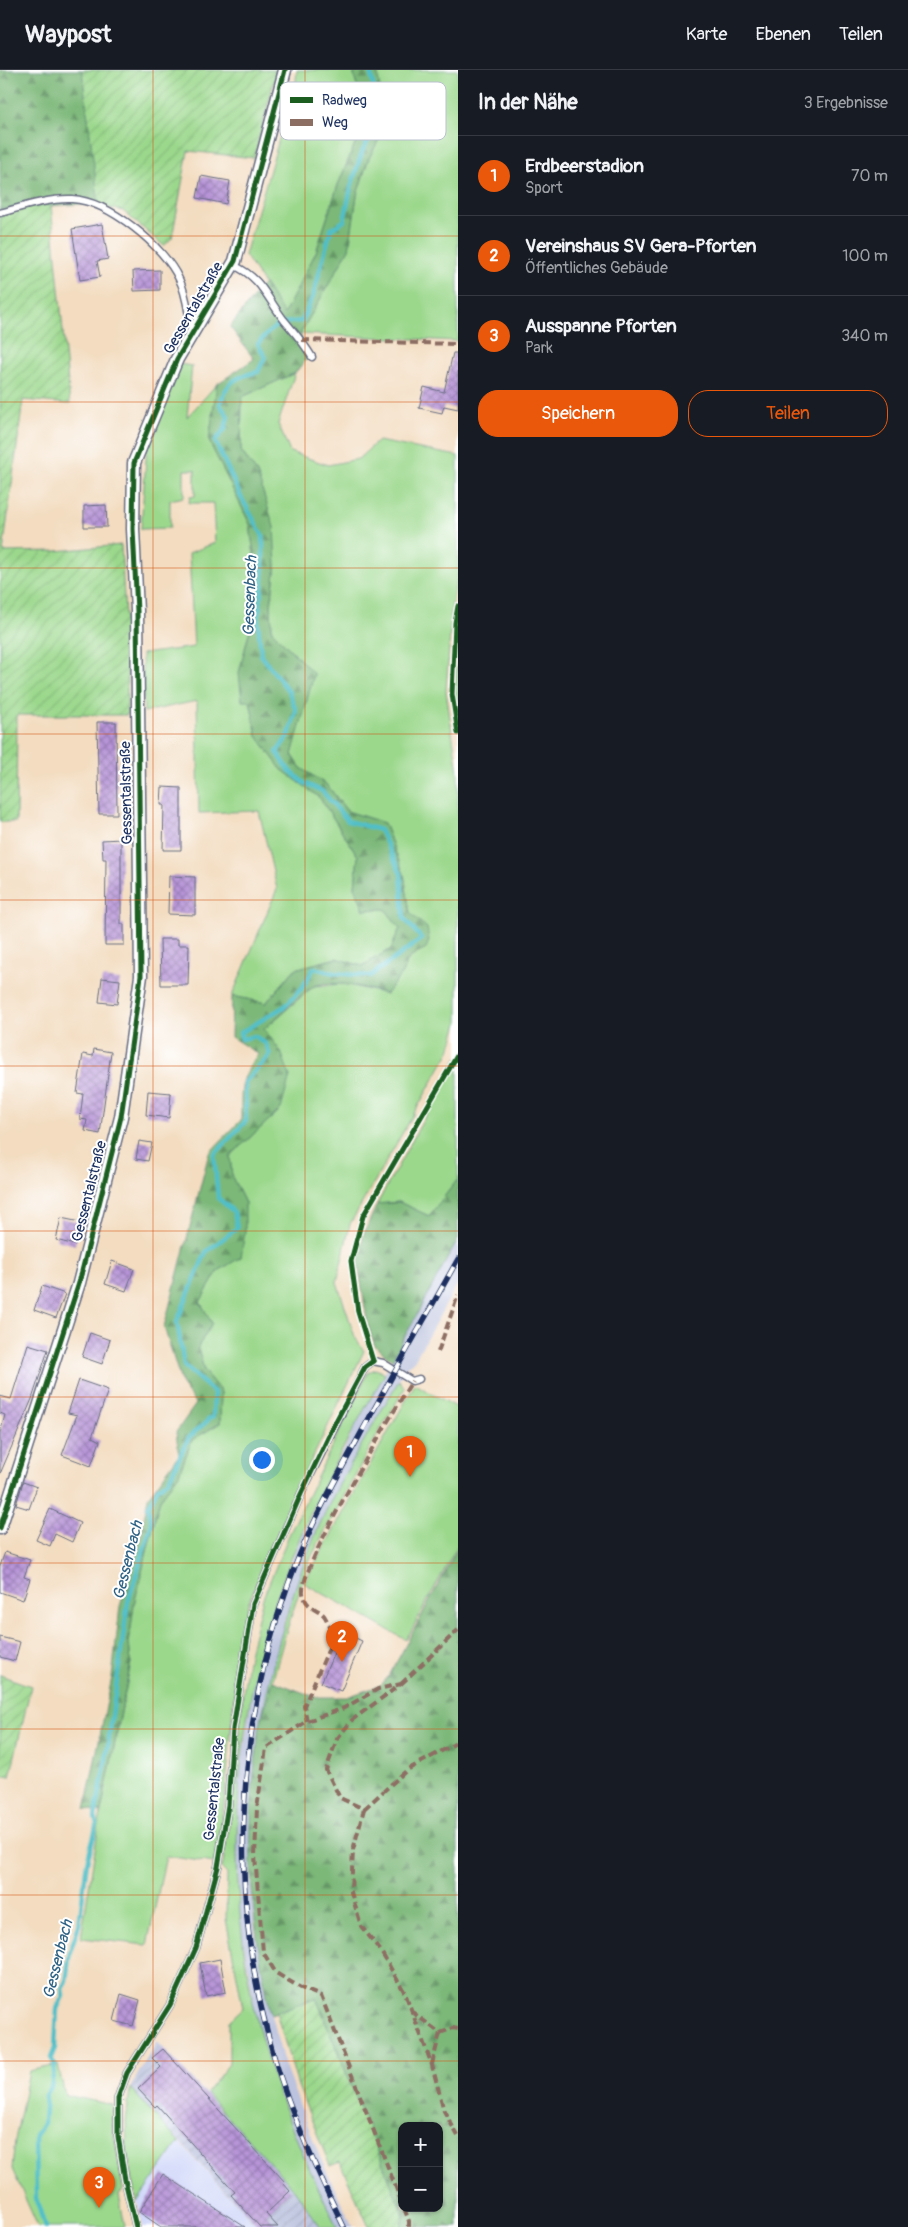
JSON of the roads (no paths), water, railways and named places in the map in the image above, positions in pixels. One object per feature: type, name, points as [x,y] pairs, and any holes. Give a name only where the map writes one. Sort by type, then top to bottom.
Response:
[{"type":"street","name":"Gessentalstraße","points":[[0,1528],[79,1283],[121,1116],[141,976],[137,611],[132,529],[134,464],[177,359],[233,265],[280,89]]},
{"type":"lane","points":[[0,213],[71,199],[90,203],[120,216],[164,256],[176,272],[183,291],[192,334]]},
{"type":"lane","points":[[233,265],[248,272],[258,282],[284,319],[296,332],[312,357]]},
{"type":"lane","name":"Gessentalstraße","points":[[136,2227],[125,2180],[118,2136],[118,2098],[127,2073],[170,2005],[196,1948],[218,1867],[228,1805],[233,1729],[253,1604],[301,1494],[336,1421],[365,1367],[373,1361],[383,1363],[412,1381],[419,1379]]},
{"type":"waterway","name":"Gessenbach","points":[[370,70],[372,82]]},
{"type":"waterway","name":"Gessenbach","points":[[45,2227],[36,2198],[35,2135],[44,2123],[46,2095],[51,2087],[55,2065],[51,2058],[55,2048],[57,2009],[63,1996],[62,1988],[66,1981],[70,1951],[79,1925],[87,1862],[97,1824],[95,1817],[106,1759],[128,1602],[152,1523],[148,1507],[158,1488],[169,1480],[189,1437],[213,1416],[214,1392],[184,1366],[177,1321],[206,1252],[237,1228],[234,1212],[218,1198],[214,1155],[246,1121],[245,1082],[270,1055],[266,1044],[255,1036],[242,1039],[240,1033],[285,1006],[302,988],[314,968],[334,973],[370,976],[422,939],[404,918],[401,874],[380,830],[348,821],[322,791],[304,783],[289,770],[277,752],[289,735],[296,711],[289,692],[261,655],[258,621],[263,581],[263,536],[241,497],[215,441],[225,429],[228,416],[220,405],[225,391],[238,378],[258,372],[265,357],[258,344],[277,326],[288,322],[302,321],[313,296],[331,229],[344,221],[351,187],[362,152],[368,140]]},
{"type":"railway","points":[[344,2227],[318,2173],[295,2117],[281,2079],[263,2015],[251,1949],[244,1883],[244,1816],[249,1750],[260,1684],[277,1619],[299,1556],[340,1472],[458,1259]]},
{"type":"place","name":"Erdbeerstadion","points":[[410,1477]]},
{"type":"place","name":"Vereinshaus SV Gera-Pforten","points":[[342,1662]]},
{"type":"place","name":"Ausspanne Pforten","points":[[99,2208]]}]
